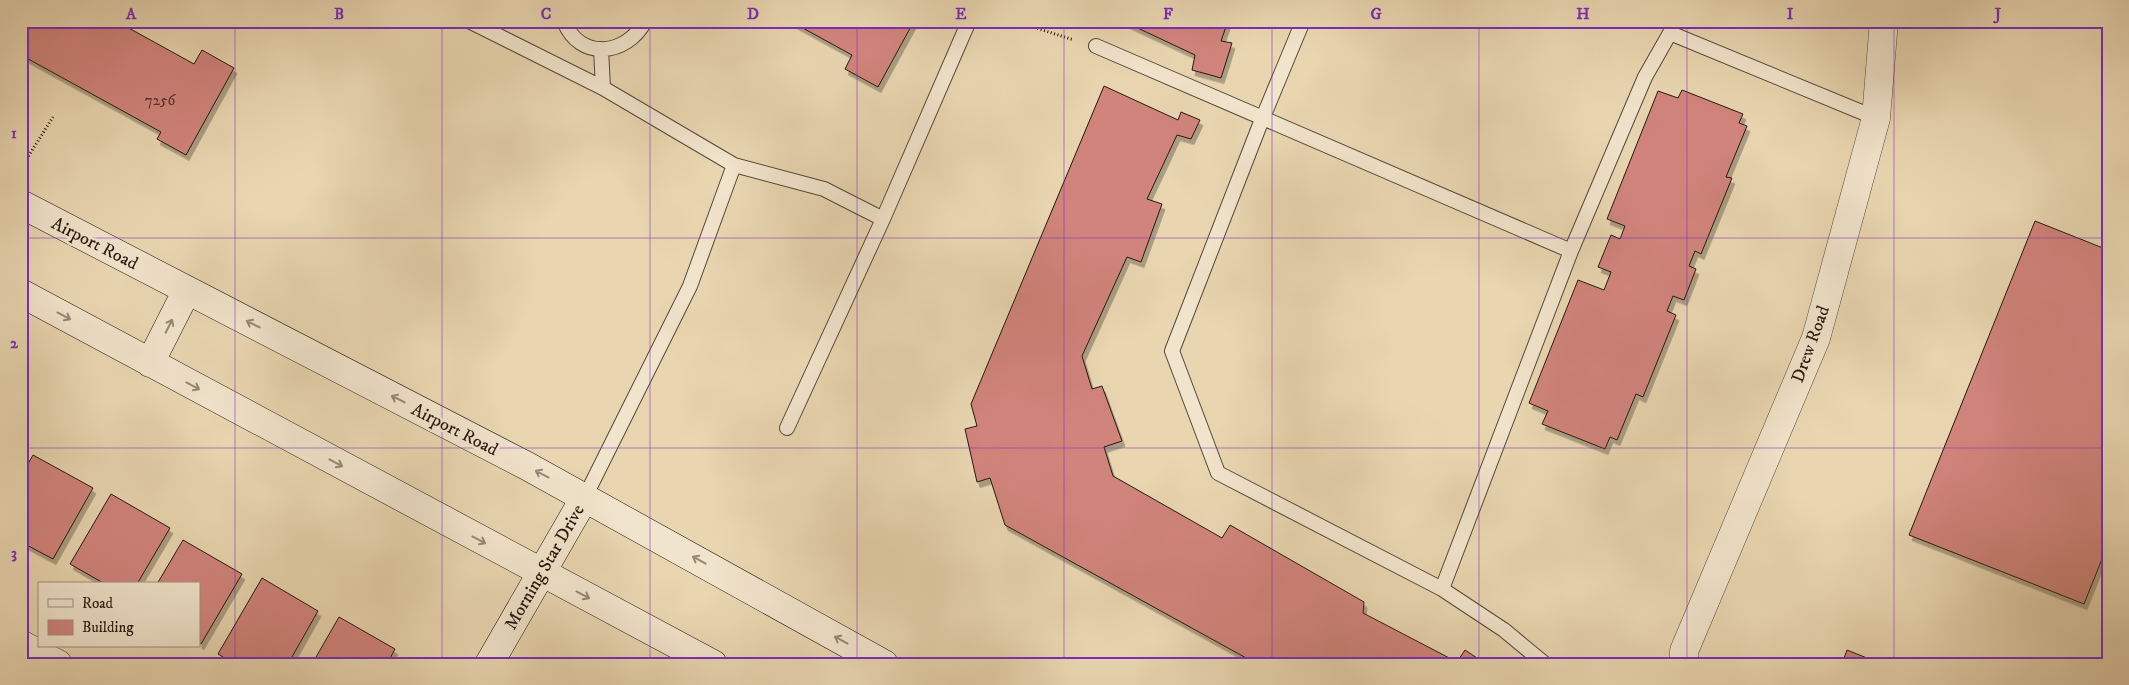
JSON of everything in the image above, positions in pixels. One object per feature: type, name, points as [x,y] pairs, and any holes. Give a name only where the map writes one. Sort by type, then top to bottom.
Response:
[{"type":"main road","name":"Drew Road","points":[[1677,660],[1816,338],[1876,118],[1884,21]]},
{"type":"main road","name":"Airport Road","points":[[21,204],[585,496],[884,664]]},
{"type":"main road","points":[[150,363],[187,290]]},
{"type":"main road","points":[[21,293],[713,664]]},
{"type":"main road","name":"Morning Star Drive","points":[[489,664],[585,496]]},
{"type":"main road","points":[[21,644],[58,664]]},
{"type":"lane","points":[[469,21],[603,88],[734,165],[824,189],[883,219]]},
{"type":"lane","points":[[564,21],[575,39],[587,46],[601,50],[615,48],[628,42],[639,32],[645,21]]},
{"type":"lane","points":[[787,428],[883,219],[970,23],[969,21]]},
{"type":"lane","points":[[1303,21],[1262,118],[1172,351],[1218,473],[1442,588],[1504,630],[1545,664]]},
{"type":"lane","points":[[1442,588],[1571,251],[1645,77],[1671,27],[1876,118]]},
{"type":"lane","points":[[1096,46],[1571,251]]},
{"type":"lane","points":[[601,50],[603,88]]},
{"type":"lane","points":[[585,496],[690,286],[734,165]]},
{"type":"path","points":[[1014,21],[1096,46]]},
{"type":"path","points":[[21,168],[53,117]]},
{"type":"building","points":[[21,21],[116,21],[194,64],[202,50],[234,68],[186,155],[157,139],[161,132],[21,55]]},
{"type":"building","points":[[790,21],[914,21],[878,87],[845,69],[852,55]]},
{"type":"building","points":[[1128,21],[1228,21],[1221,41],[1232,43],[1221,78],[1192,70],[1195,55],[1127,23]]},
{"type":"building","points":[[1104,86],[1178,120],[1181,112],[1200,120],[1191,139],[1177,135],[1147,199],[1162,204],[1141,262],[1127,257],[1082,356],[1092,389],[1102,386],[1122,441],[1104,447],[1113,476],[1222,538],[1230,525],[1364,602],[1363,613],[1457,662],[1465,650],[1483,662],[1483,664],[1257,664],[1005,525],[990,478],[977,482],[965,429],[977,426],[971,404]]},
{"type":"building","points":[[1682,90],[1743,114],[1739,123],[1747,126],[1726,177],[1732,178],[1701,254],[1695,251],[1689,266],[1696,269],[1684,300],[1673,296],[1667,311],[1676,315],[1643,397],[1636,394],[1617,440],[1610,437],[1605,449],[1542,424],[1548,411],[1529,403],[1578,280],[1604,290],[1611,272],[1598,267],[1611,235],[1620,239],[1625,226],[1607,219],[1658,91],[1678,98]]},
{"type":"building","points":[[2035,221],[2108,250],[2108,544],[2084,604],[1909,535]]},
{"type":"building","points":[[33,455],[93,488],[53,559],[21,542],[21,476]]},
{"type":"building","points":[[111,494],[170,528],[138,582],[102,582],[70,564]]},
{"type":"building","points":[[183,540],[242,574],[201,644],[200,582],[158,582]]},
{"type":"building","points":[[262,578],[318,611],[288,664],[234,664],[218,654]]},
{"type":"building","points":[[339,617],[395,649],[387,664],[312,664]]},
{"type":"building","points":[[1847,650],[1882,664],[1842,664]]}]
